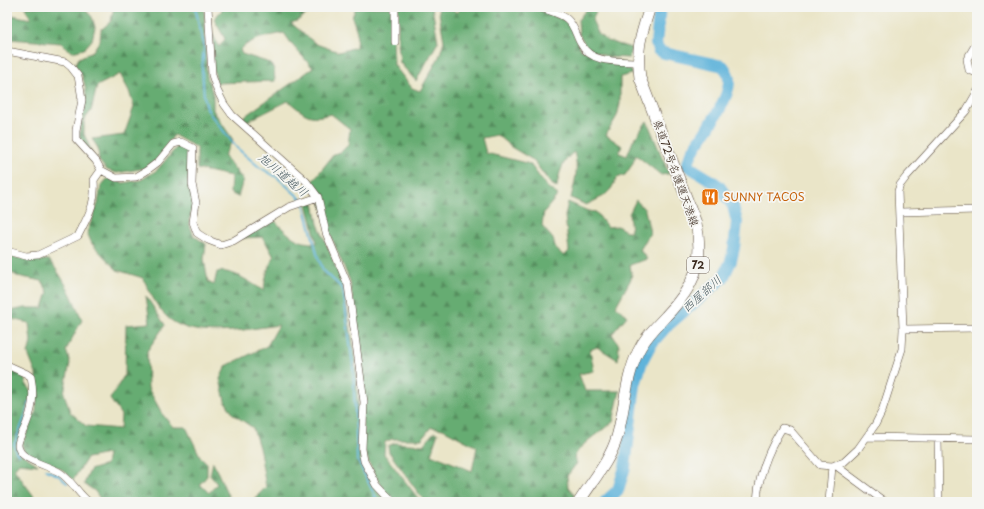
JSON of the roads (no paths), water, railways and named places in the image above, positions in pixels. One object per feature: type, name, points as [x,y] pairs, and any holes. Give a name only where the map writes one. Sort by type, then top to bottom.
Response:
[{"type":"main road","name":"県道72号名護運天港線","points":[[579,502],[608,458],[616,439],[629,376],[638,352],[643,342],[678,303],[688,289],[698,262],[700,248],[696,223],[640,78],[638,62],[640,40],[650,7]]},
{"type":"street","points":[[208,7],[212,76],[216,90],[224,104],[232,115],[306,181],[318,197],[326,233],[348,285],[364,402],[362,449],[364,460],[377,484],[393,502]]},
{"type":"street","points":[[395,7],[395,42]]},
{"type":"street","points":[[539,7],[566,18],[572,24],[584,50],[594,56],[604,60],[638,62]]},
{"type":"street","points":[[977,42],[967,58],[969,70],[977,73]]},
{"type":"street","points":[[7,51],[64,62],[71,67],[78,76],[82,100],[76,130],[76,139],[96,161],[101,170],[116,178],[136,177],[146,172],[158,162],[173,144],[182,142],[193,148],[192,184],[196,203],[193,222],[197,233],[208,240],[221,245],[234,241],[289,207],[318,197]]},
{"type":"street","points":[[757,502],[760,477],[765,460],[782,428],[790,430],[820,465],[834,466],[844,462],[858,448],[875,425],[882,411],[902,349],[903,329],[900,212],[898,191],[900,185],[907,176],[966,111],[977,92]]},
{"type":"street","points":[[7,251],[26,256],[38,254],[78,236],[94,201],[94,180],[101,170]]},
{"type":"street","points":[[900,212],[977,210]]},
{"type":"street","points":[[903,329],[977,328]]},
{"type":"street","points":[[7,365],[31,377],[33,388],[32,405],[28,421],[18,444],[20,452],[25,457],[59,471],[70,480],[89,502]]},
{"type":"street","points":[[867,437],[977,439]]},
{"type":"street","points":[[938,438],[939,502]]},
{"type":"street","points":[[829,502],[834,466]]},
{"type":"street","points":[[834,466],[885,502]]},
{"type":"waterway","name":"旭川道越川","points":[[195,7],[204,45],[202,70],[204,96],[210,114],[237,148],[259,167],[278,178],[302,200]]},
{"type":"waterway","name":"西屋部川","points":[[605,502],[618,490],[625,467],[635,385],[642,361],[651,344],[666,327],[723,278],[731,261],[737,222],[733,206],[719,186],[688,166],[691,154],[718,113],[726,95],[729,80],[728,74],[723,66],[664,53],[658,50],[656,43],[660,7]]},
{"type":"waterway","name":"旭川道越川","points":[[304,204],[318,257],[323,270],[343,289],[353,366],[357,459],[378,502]]},
{"type":"waterway","points":[[19,455],[16,452],[14,445],[29,402]]},
{"type":"waterway","points":[[46,470],[58,475],[67,483]]},
{"type":"place","name":"SUNNY TACOS","points":[[710,197]]}]
